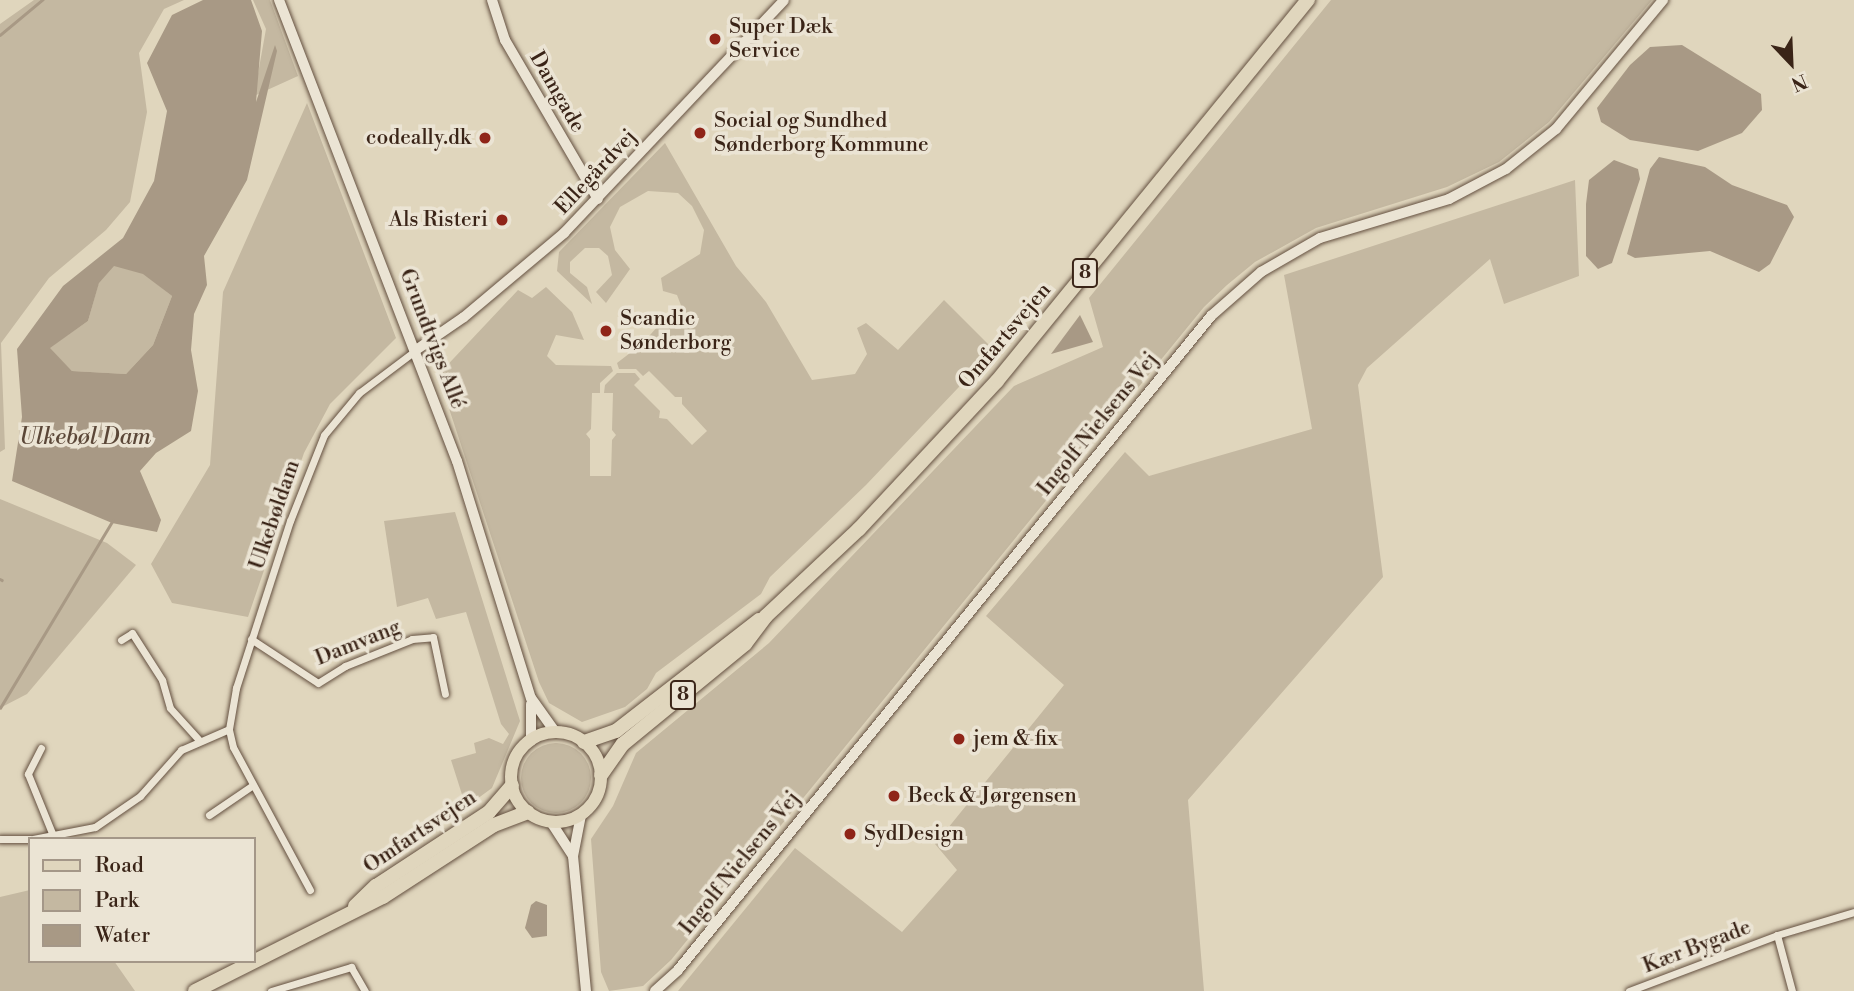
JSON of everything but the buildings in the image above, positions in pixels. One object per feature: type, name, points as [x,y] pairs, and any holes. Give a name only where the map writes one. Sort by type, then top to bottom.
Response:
[{"type":"highway","name":"Omfartsvejen","points":[[601,775],[623,744],[745,644],[766,616],[859,529],[997,381],[1308,0]]},
{"type":"highway","name":"Omfartsvejen","points":[[584,742],[616,730],[737,633],[766,616]]},
{"type":"highway","name":"Omfartsvejen","points":[[349,912],[376,886],[489,812],[512,786]]},
{"type":"highway","name":"Omfartsvejen","points":[[256,960],[383,897],[494,825],[528,812]]},
{"type":"highway","name":"Omfartsvejen","points":[[195,991],[250,963]]},
{"type":"main road","points":[[581,815],[551,822],[528,812],[512,786],[514,764],[531,741],[556,733],[584,742],[598,760],[601,775]]},
{"type":"main road","name":"8","points":[[581,815],[595,800],[601,775]]},
{"type":"street","name":"Grundtvigs Allé","points":[[279,0],[457,461],[531,698],[531,741]]},
{"type":"street","name":"Damgade","points":[[492,0],[505,40],[598,199]]},
{"type":"street","name":"Ellegårdvej","points":[[416,350],[534,262],[598,199],[784,0]]},
{"type":"street","name":"Ingolf Nielsens Vej","points":[[655,991],[678,970],[1211,316],[1261,272],[1320,238],[1449,199],[1506,169],[1561,123],[1663,0]]},
{"type":"street","name":"Ulkebøldam","points":[[229,729],[251,639],[324,435],[359,393],[416,350]]},
{"type":"street","points":[[121,640],[132,633],[162,680],[170,708],[198,739]]},
{"type":"street","name":"Damvang","points":[[251,639],[318,682],[345,666],[412,639],[433,637],[445,694]]},
{"type":"street","name":"Grundtvigs Allé","points":[[531,698],[556,733]]},
{"type":"street","points":[[58,837],[87,830],[114,816],[198,739],[229,729],[253,785],[310,890]]},
{"type":"street","points":[[41,748],[31,760],[28,774],[54,837]]},
{"type":"street","points":[[209,815],[253,785]]},
{"type":"street","points":[[581,815],[573,856],[586,991]]},
{"type":"street","points":[[551,822],[573,856]]},
{"type":"street","points":[[0,839],[28,839]]},
{"type":"street","name":"Kær Bygade","points":[[1629,991],[1777,935],[1854,912]]},
{"type":"street","name":"Kær Bygade","points":[[1777,935],[1792,991]]},
{"type":"street","points":[[271,991],[351,967],[365,991]]},
{"type":"green space","points":[[34,0],[184,0],[164,9],[139,53],[147,112],[130,202],[106,230],[49,278],[1,343],[5,449],[0,452],[0,24]]},
{"type":"green space","points":[[253,0],[270,0],[298,76],[254,96],[266,29]]},
{"type":"green space","points":[[1331,0],[1652,0],[1549,122],[1499,162],[1447,187],[1316,228],[1255,262],[1227,285],[1204,307],[671,960],[643,986],[609,991],[601,972],[591,839],[613,806],[636,753],[769,643],[1014,386],[1103,347],[1089,298]]},
{"type":"green space","points":[[307,103],[396,338],[330,404],[304,453],[248,617],[172,603],[151,564],[210,465],[223,292]]},
{"type":"green space","points":[[665,143],[736,266],[766,302],[812,380],[855,374],[867,354],[857,328],[866,323],[898,350],[944,300],[994,350],[866,485],[770,577],[761,594],[656,673],[647,689],[625,707],[582,722],[549,703],[539,682],[438,375],[518,290],[532,298],[546,287],[572,312],[584,340],[556,335],[547,356],[556,365],[611,366],[613,371],[600,383],[600,393],[592,393],[591,429],[586,434],[590,439],[590,476],[611,476],[612,440],[616,435],[612,430],[613,393],[604,393],[605,385],[617,373],[635,373],[640,379],[634,385],[660,411],[659,418],[667,419],[692,445],[707,431],[682,404],[682,397],[675,397],[649,371],[643,376],[636,369],[619,369],[617,363],[643,343],[673,309],[682,308],[677,295],[663,291],[661,278],[700,254],[704,230],[692,206],[678,193],[648,191],[620,207],[610,227],[615,250],[630,269],[606,303],[596,292],[612,275],[608,256],[599,248],[585,248],[570,262],[570,273],[587,287],[592,304],[557,271],[559,252]]},
{"type":"green space","points":[[1575,180],[1579,276],[1504,304],[1490,259],[1367,368],[1358,385],[1383,577],[1188,800],[1204,991],[678,991],[795,848],[902,932],[957,870],[935,844],[1064,685],[986,616],[1125,452],[1149,476],[1312,429],[1284,275]]},
{"type":"green space","points":[[114,265],[143,273],[172,296],[153,345],[126,374],[72,371],[49,348],[88,321],[99,282]]},
{"type":"green space","points":[[0,499],[107,543],[136,565],[27,694],[0,708]]},
{"type":"green space","points":[[455,512],[520,721],[492,788],[466,807],[451,760],[476,753],[474,743],[489,738],[503,744],[509,734],[501,724],[466,612],[436,619],[428,598],[397,607],[384,521]]},
{"type":"green space","points":[[556,743],[575,749],[585,759],[591,778],[585,797],[575,807],[556,813],[537,807],[527,797],[521,778],[527,759],[537,749]]},
{"type":"green space","points":[[28,890],[28,963],[115,963],[135,991],[0,991],[0,897]]},
{"type":"water","name":"Ulkebøl Dam","points":[[203,0],[251,0],[262,31],[256,102],[275,45],[277,51],[247,180],[204,256],[207,285],[194,314],[191,350],[198,391],[191,431],[156,453],[140,471],[161,520],[157,532],[112,523],[12,481],[22,417],[17,349],[63,286],[123,238],[154,181],[167,111],[147,63],[172,15]],"holes":[[[114,266],[143,274],[172,296],[153,345],[126,374],[72,371],[50,348],[88,321],[99,283]]]},
{"type":"water","points":[[1682,45],[1761,94],[1762,110],[1742,133],[1698,151],[1630,140],[1601,122],[1597,108],[1630,65],[1650,47]]},
{"type":"water","points":[[1659,157],[1705,167],[1732,185],[1787,205],[1794,217],[1770,264],[1759,272],[1710,251],[1635,258],[1627,254],[1650,169]]},
{"type":"water","points":[[1614,160],[1638,169],[1640,179],[1612,263],[1598,269],[1586,256],[1589,180]]},
{"type":"water","points":[[1080,315],[1093,342],[1051,354]]},
{"type":"water","points":[[536,901],[547,905],[547,936],[532,938],[525,928],[531,905]]},
{"type":"waterway","points":[[0,35],[42,0]]},
{"type":"waterway","points":[[0,708],[113,520]]},
{"type":"place","name":"Super Dæk Service","points":[[715,39]]},
{"type":"place","name":"Social og Sundhed Sønderborg Kommune","points":[[700,133]]},
{"type":"place","name":"codeally.dk","points":[[485,138]]},
{"type":"place","name":"Als Risteri","points":[[502,220]]},
{"type":"place","name":"Scandic Sønderborg","points":[[606,331]]},
{"type":"place","name":"jem & fix","points":[[959,739]]},
{"type":"place","name":"Beck & Jørgensen","points":[[894,796]]},
{"type":"place","name":"SydDesign","points":[[850,834]]}]
